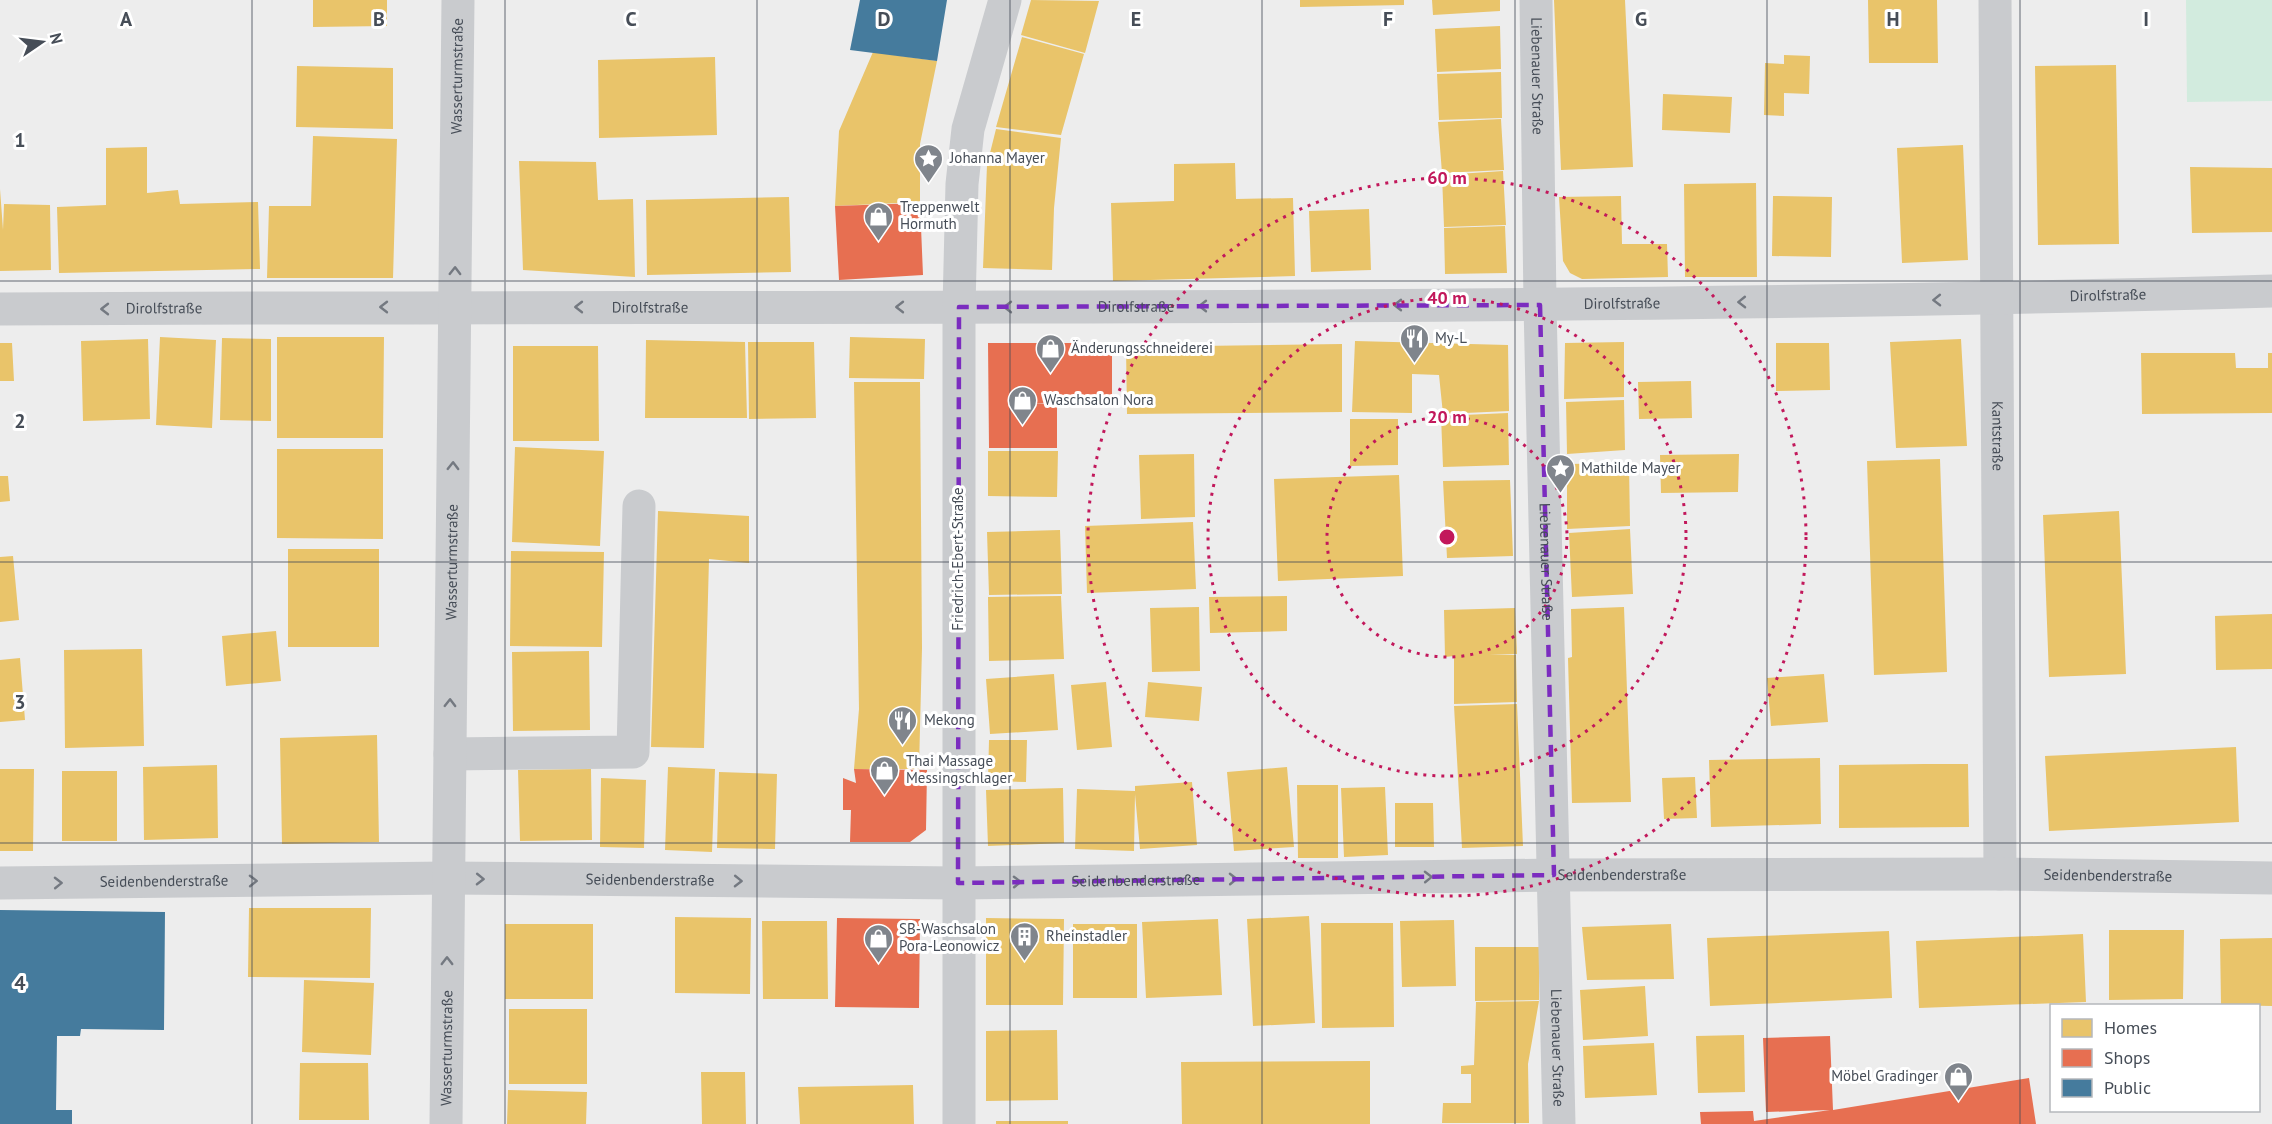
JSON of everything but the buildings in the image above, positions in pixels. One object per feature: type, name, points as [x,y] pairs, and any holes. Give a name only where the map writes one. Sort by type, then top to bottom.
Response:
[{"type":"street","name":"Wasserturmstraße","points":[[446,1124],[458,0]]},
{"type":"street","name":"Friedrich-Ebert-Straße","points":[[959,1124],[959,307],[962,184],[968,129],[1005,0]]},
{"type":"street","name":"Liebenauer Straße","points":[[1536,0],[1540,305],[1559,1124]]},
{"type":"street","name":"Kantstraße","points":[[1995,0],[2000,874]]},
{"type":"street","name":"Dirolfstraße","points":[[0,309],[1540,305],[1996,299],[2272,291]]},
{"type":"street","points":[[450,754],[633,752],[639,507]]},
{"type":"street","name":"Seidenbenderstraße","points":[[0,883],[447,878],[958,883],[1554,875],[2000,874],[2272,878]]},
{"type":"highlighted area","points":[[1540,305],[1554,875],[958,883],[959,307]]},
{"type":"green space","points":[[2186,0],[2272,0],[2272,101],[2187,102]]},
{"type":"place","name":"Johanna Mayer","points":[[929,184]]},
{"type":"place","name":"Treppenwelt Hormuth","points":[[879,242]]},
{"type":"place","name":"My-L","points":[[1414,364]]},
{"type":"place","name":"Änderungsschneiderei","points":[[1050,374]]},
{"type":"place","name":"Waschsalon Nora","points":[[1023,426]]},
{"type":"place","name":"Mathilde Mayer","points":[[1560,494]]},
{"type":"place","name":"Mekong","points":[[903,746]]},
{"type":"place","name":"Thai Massage Messingschlager","points":[[885,796]]},
{"type":"place","name":"Rheinstadler","points":[[1025,962]]},
{"type":"place","name":"SB-Waschsalon Pora-Leonowicz","points":[[878,964]]},
{"type":"place","name":"Möbel Gradinger","points":[[1959,1102]]}]
